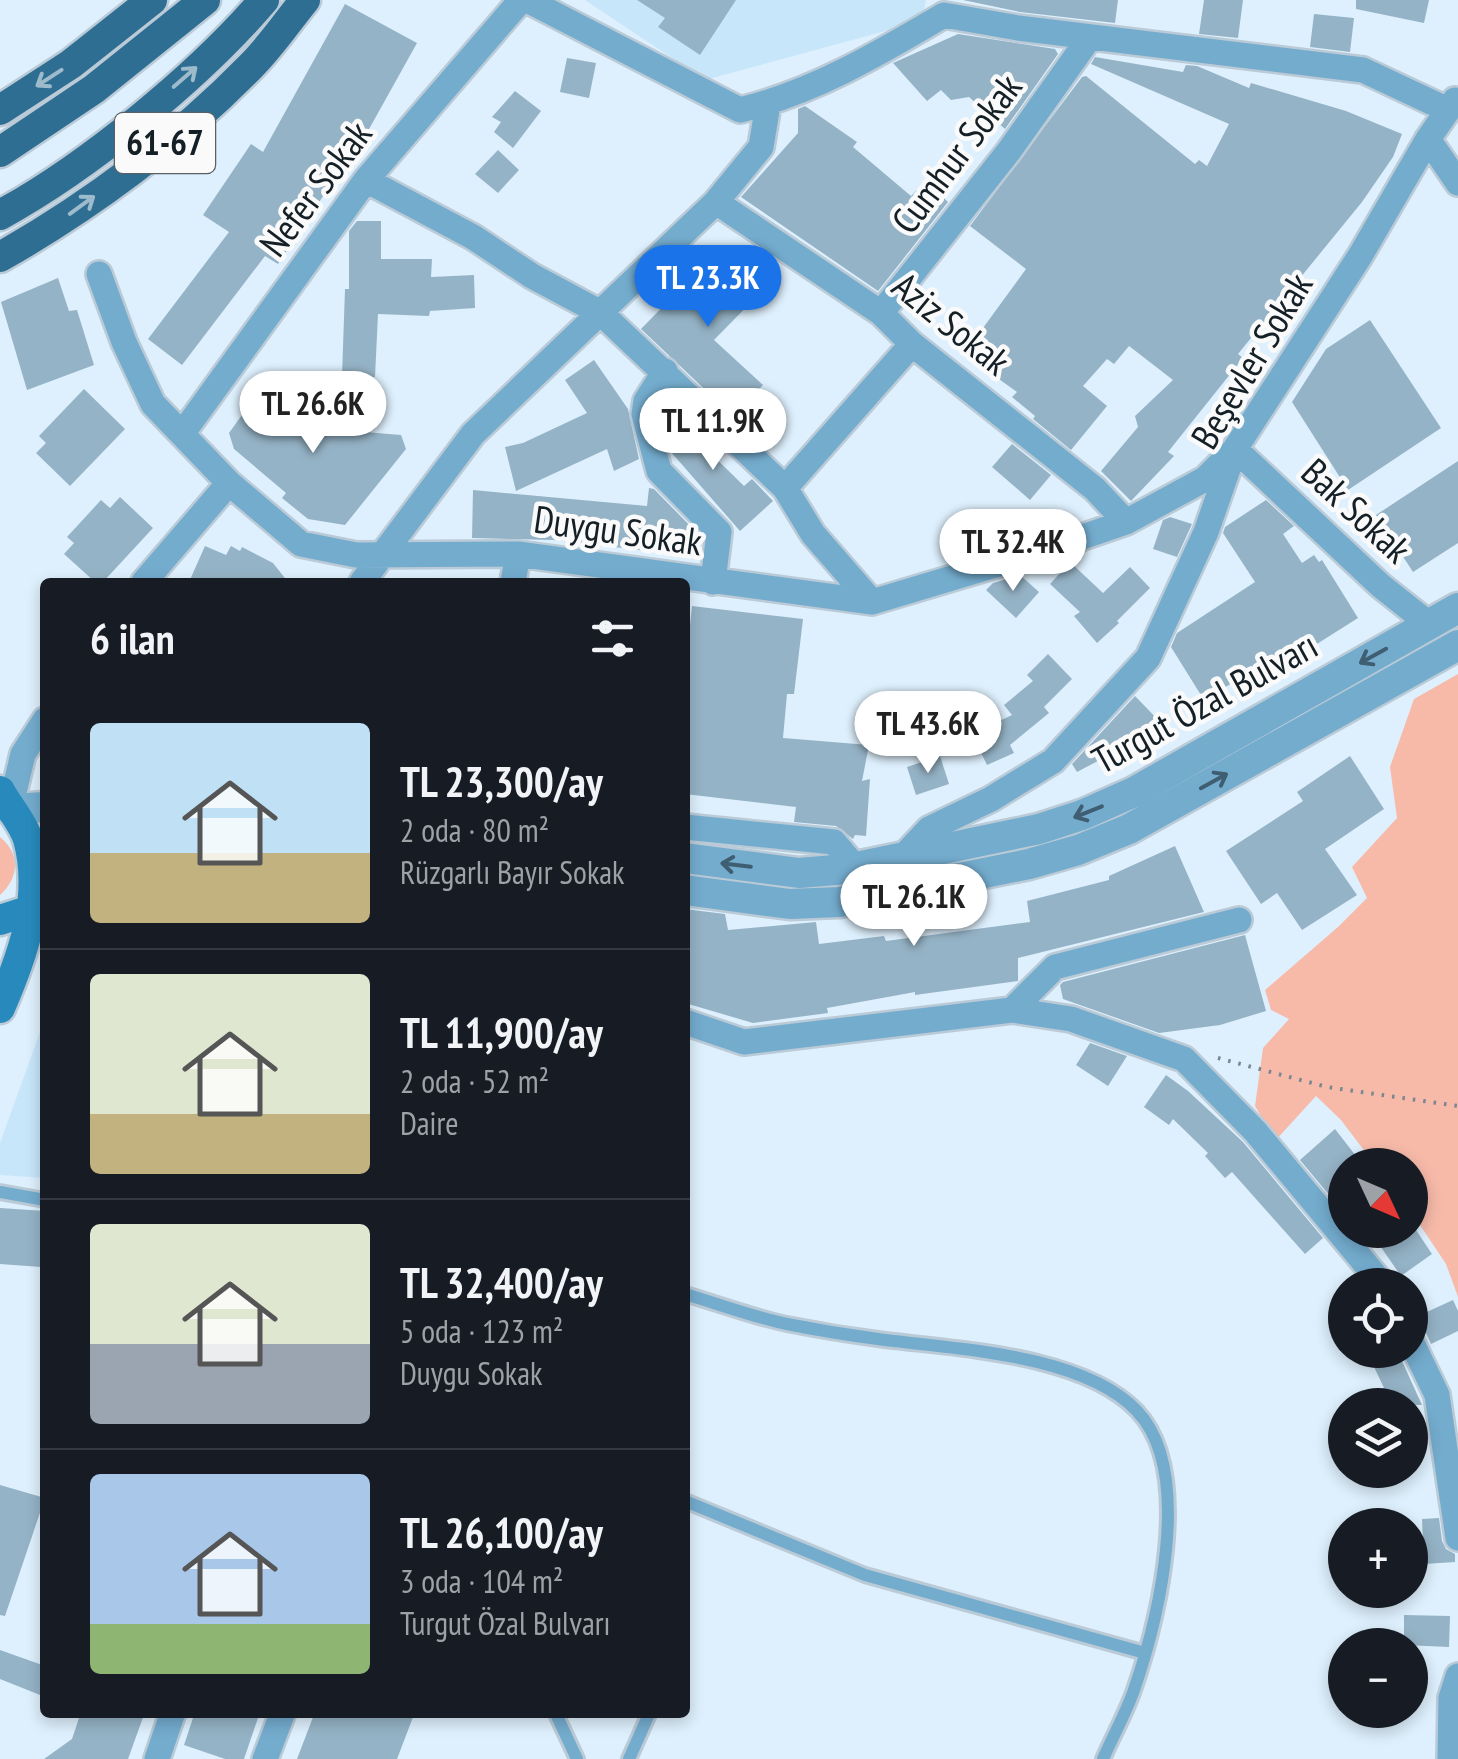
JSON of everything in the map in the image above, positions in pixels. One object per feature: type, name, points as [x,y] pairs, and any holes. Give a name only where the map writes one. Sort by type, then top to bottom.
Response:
[{"type":"main road","points":[[0,110],[71,64],[152,0]]},
{"type":"main road","name":"61-67","points":[[0,152],[94,88],[205,0]]},
{"type":"main road","name":"61-67","points":[[13,208],[128,126],[234,34],[264,0]]},
{"type":"main road","name":"61-67","points":[[0,257],[46,231],[152,155],[252,65],[304,0]]},
{"type":"main road","points":[[0,1008],[39,906],[27,835],[3,803]]},
{"type":"main road","points":[[0,920],[39,906]]},
{"type":"street","points":[[524,0],[740,110],[768,104],[850,70],[945,8],[1090,37],[1363,70],[1453,103]]},
{"type":"street","name":"Nefer Sokak","points":[[182,434],[366,180],[524,0]]},
{"type":"street","name":"Cumhur Sokak","points":[[881,313],[1010,152],[1090,37]]},
{"type":"street","name":"Beşevler Sokak","points":[[900,860],[929,829],[991,799],[1053,761],[1148,658],[1206,532],[1234,449],[1360,256],[1453,103]]},
{"type":"street","points":[[365,578],[473,434],[716,202],[762,146],[768,104]]},
{"type":"street","points":[[1428,139],[1458,182]]},
{"type":"street","points":[[366,180],[473,237],[532,276],[601,313],[786,488],[813,534],[872,602]]},
{"type":"street","name":"Aziz Sokak","points":[[716,202],[881,313],[912,344],[1095,489],[1126,522]]},
{"type":"street","name":"Duygu Sokak","points":[[99,274],[153,404],[229,482],[301,544],[380,557],[518,554],[685,578]]},
{"type":"street","points":[[786,488],[912,344]]},
{"type":"street","points":[[665,371],[646,401],[644,414],[659,470],[718,532],[713,582]]},
{"type":"street","name":"Duygu Sokak","points":[[690,579],[872,602],[1126,522],[1205,479],[1234,449]]},
{"type":"street","name":"Bak Sokak","points":[[1234,449],[1381,586],[1430,624]]},
{"type":"street","points":[[147,578],[229,482]]},
{"type":"street","points":[[514,578],[518,554]]},
{"type":"street","name":"Turgut Özal Bulvarı","points":[[690,859],[800,873],[856,868],[1039,829],[1082,816],[1134,792],[1458,608]]},
{"type":"street","name":"Turgut Özal Bulvarı","points":[[690,891],[790,904],[839,902],[1029,864],[1078,850],[1129,829],[1458,644]]},
{"type":"street","points":[[40,728],[23,754],[3,803],[40,807]]},
{"type":"street","points":[[690,828],[834,842],[856,868]]},
{"type":"street","points":[[1012,1010],[1055,967],[1238,920]]},
{"type":"street","points":[[690,1024],[744,1042],[1012,1010],[1071,1019],[1184,1059],[1255,1131],[1369,1268]]},
{"type":"street","points":[[1424,1368],[1437,1395],[1458,1538]]},
{"type":"street","points":[[1450,1759],[1450,1698],[1458,1676]]},
{"type":"street","points":[[157,1759],[171,1718]]},
{"type":"street","points":[[266,1759],[282,1718]]},
{"type":"lane","points":[[0,1192],[40,1199]]},
{"type":"lane","points":[[690,1295],[783,1323],[878,1339],[974,1348],[1064,1371],[1102,1386],[1140,1413],[1154,1438],[1167,1491],[1168,1546],[1134,1692],[1103,1759]]},
{"type":"lane","points":[[690,1503],[865,1575],[1145,1653]]},
{"type":"lane","points":[[557,1718],[577,1759]]},
{"type":"lane","points":[[630,1759],[647,1718]]},
{"type":"path","points":[[1184,1059],[1216,1058],[1327,1087],[1458,1106]]},
{"type":"shaded area","points":[[585,0],[926,0],[922,21],[705,80]]},
{"type":"shaded area","points":[[1458,674],[1458,1297],[1446,1264],[1428,1237],[1428,1148],[1362,1148],[1316,1096],[1275,1141],[1255,1106],[1263,1048],[1289,1019],[1271,1010],[1265,990],[1367,898],[1352,867],[1397,818],[1390,767],[1414,699]]},
{"type":"shaded area","points":[[0,837],[12,851],[15,866],[11,881],[0,895]]},
{"type":"shaded area","points":[[40,1032],[40,1178],[0,1175],[0,1143]]},
{"type":"building","points":[[637,0],[736,0],[700,55],[658,27],[665,18]]},
{"type":"building","points":[[963,0],[1118,0],[1115,23],[1020,12]]},
{"type":"building","points":[[1204,0],[1243,0],[1238,38],[1199,34]]},
{"type":"building","points":[[1356,0],[1429,0],[1424,23],[1356,9]]},
{"type":"building","points":[[345,4],[417,43],[349,165],[349,157],[278,264],[265,256],[182,365],[148,339],[229,232],[203,215],[251,144],[263,152]]},
{"type":"building","points":[[1314,14],[1354,18],[1350,52],[1310,47]]},
{"type":"building","points":[[958,34],[1055,49],[1058,54],[1005,129],[969,97],[951,100],[941,90],[927,101],[893,63]]},
{"type":"building","points":[[1095,57],[1183,72],[1186,65],[1197,66],[1249,88],[1251,83],[1346,111],[1402,134],[1393,157],[1362,202],[1238,354],[1243,358],[1168,452],[1174,456],[1131,501],[1101,471],[1138,427],[1135,416],[1173,380],[1129,346],[1114,364],[1107,359],[1083,386],[1107,406],[1071,450],[1012,397],[1017,392],[964,354],[1026,269],[970,226],[1082,77],[1086,76],[1195,164],[1199,160],[1207,166],[1229,124],[1091,64]]},
{"type":"building","points":[[567,58],[596,63],[589,98],[560,92]]},
{"type":"building","points":[[515,91],[541,111],[513,148],[494,132],[501,122],[492,117]]},
{"type":"building","points":[[805,106],[857,142],[853,147],[911,196],[926,181],[948,202],[878,291],[741,197],[798,133],[798,109]]},
{"type":"building","points":[[498,150],[519,170],[498,193],[475,174]]},
{"type":"building","points":[[357,221],[381,221],[381,259],[432,259],[431,277],[474,275],[475,308],[430,311],[429,316],[378,314],[375,377],[342,376],[349,231]]},
{"type":"building","points":[[719,249],[762,291],[714,340],[763,385],[734,417],[641,329]]},
{"type":"building","points":[[58,278],[69,311],[77,310],[94,365],[27,390],[1,302]]},
{"type":"building","points":[[1370,320],[1441,428],[1348,490],[1292,402],[1326,349]]},
{"type":"building","points":[[594,360],[628,409],[639,459],[614,471],[607,449],[516,491],[505,447],[523,443],[587,413],[565,380]]},
{"type":"building","points":[[270,376],[329,429],[401,435],[406,449],[345,525],[308,519],[282,498],[286,493],[234,449],[229,433]]},
{"type":"building","points":[[84,389],[125,429],[70,486],[36,453],[46,443],[39,436]]},
{"type":"building","points":[[676,407],[703,432],[696,439],[744,486],[752,479],[773,501],[740,531],[671,452],[662,420]]},
{"type":"building","points":[[1012,444],[1051,475],[1030,500],[992,467]]},
{"type":"building","points":[[1458,461],[1458,543],[1413,572],[1376,515]]},
{"type":"building","points":[[649,488],[702,538],[700,557],[554,540],[472,538],[473,490],[647,506]]},
{"type":"building","points":[[120,497],[153,528],[107,578],[91,578],[64,554],[74,543],[67,537],[101,500],[110,508]]},
{"type":"building","points":[[1266,500],[1294,526],[1283,534],[1302,563],[1314,555],[1319,562],[1322,560],[1358,618],[1301,654],[1295,645],[1204,700],[1171,647],[1177,633],[1255,582],[1223,533],[1225,527]]},
{"type":"building","points":[[1170,517],[1192,524],[1177,557],[1153,549],[1163,520]]},
{"type":"building","points":[[205,546],[226,555],[231,546],[240,551],[242,547],[273,563],[285,578],[191,578]]},
{"type":"building","points":[[1070,562],[1103,593],[1130,567],[1150,588],[1097,643],[1074,616],[1080,612],[1050,584]]},
{"type":"building","points":[[1020,575],[1039,592],[1016,618],[986,590],[993,583]]},
{"type":"building","points":[[692,606],[803,619],[794,694],[787,694],[783,738],[869,745],[862,781],[870,779],[866,836],[855,835],[853,839],[836,826],[794,822],[796,807],[690,795]]},
{"type":"building","points":[[1048,654],[1072,679],[1044,707],[1049,713],[1010,745],[1014,753],[987,765],[972,734],[1012,715],[1004,705],[1033,681],[1027,675]]},
{"type":"building","points":[[1135,696],[1164,726],[1077,772],[1072,764]]},
{"type":"building","points":[[940,756],[949,784],[916,795],[907,767]]},
{"type":"building","points":[[1350,756],[1384,809],[1325,849],[1357,895],[1302,930],[1277,893],[1261,904],[1226,851],[1303,801],[1297,792]]},
{"type":"building","points":[[1175,846],[1204,912],[1018,958],[1018,981],[915,992],[827,1008],[828,1013],[753,1023],[690,1004],[690,910],[725,914],[728,930],[816,922],[819,944],[884,936],[886,941],[1030,922],[1027,901],[1109,880],[1109,876]]},
{"type":"building","points":[[1245,935],[1266,1011],[1220,1025],[1159,1033],[1063,999],[1063,982]]},
{"type":"building","points":[[1090,1043],[1127,1056],[1108,1086],[1076,1065]]},
{"type":"building","points":[[1166,1075],[1243,1142],[1323,1238],[1305,1254],[1232,1172],[1225,1178],[1205,1156],[1208,1153],[1173,1119],[1169,1125],[1144,1107]]},
{"type":"building","points":[[1335,1129],[1350,1148],[1328,1148],[1328,1194],[1300,1160]]},
{"type":"building","points":[[0,1208],[40,1211],[40,1267],[0,1264]]},
{"type":"building","points":[[1382,1248],[1428,1248],[1432,1254],[1412,1268],[1395,1268]]},
{"type":"building","points":[[1453,1300],[1458,1311],[1458,1331],[1431,1344],[1428,1311]]},
{"type":"building","points":[[1375,1368],[1405,1368],[1414,1388],[1384,1388]]},
{"type":"building","points":[[0,1485],[40,1497],[40,1513],[5,1616],[0,1615]]},
{"type":"building","points":[[1439,1518],[1442,1541],[1455,1554],[1455,1562],[1428,1564],[1428,1519]]},
{"type":"building","points":[[1404,1615],[1450,1616],[1449,1647],[1428,1646],[1428,1628],[1404,1628]]},
{"type":"building","points":[[0,1650],[40,1664],[40,1695],[0,1679]]},
{"type":"building","points":[[79,1718],[143,1718],[128,1759],[44,1759],[72,1739]]},
{"type":"building","points":[[193,1718],[258,1718],[244,1759],[225,1759],[184,1745]]},
{"type":"building","points":[[313,1718],[413,1718],[397,1759],[297,1759]]}]
